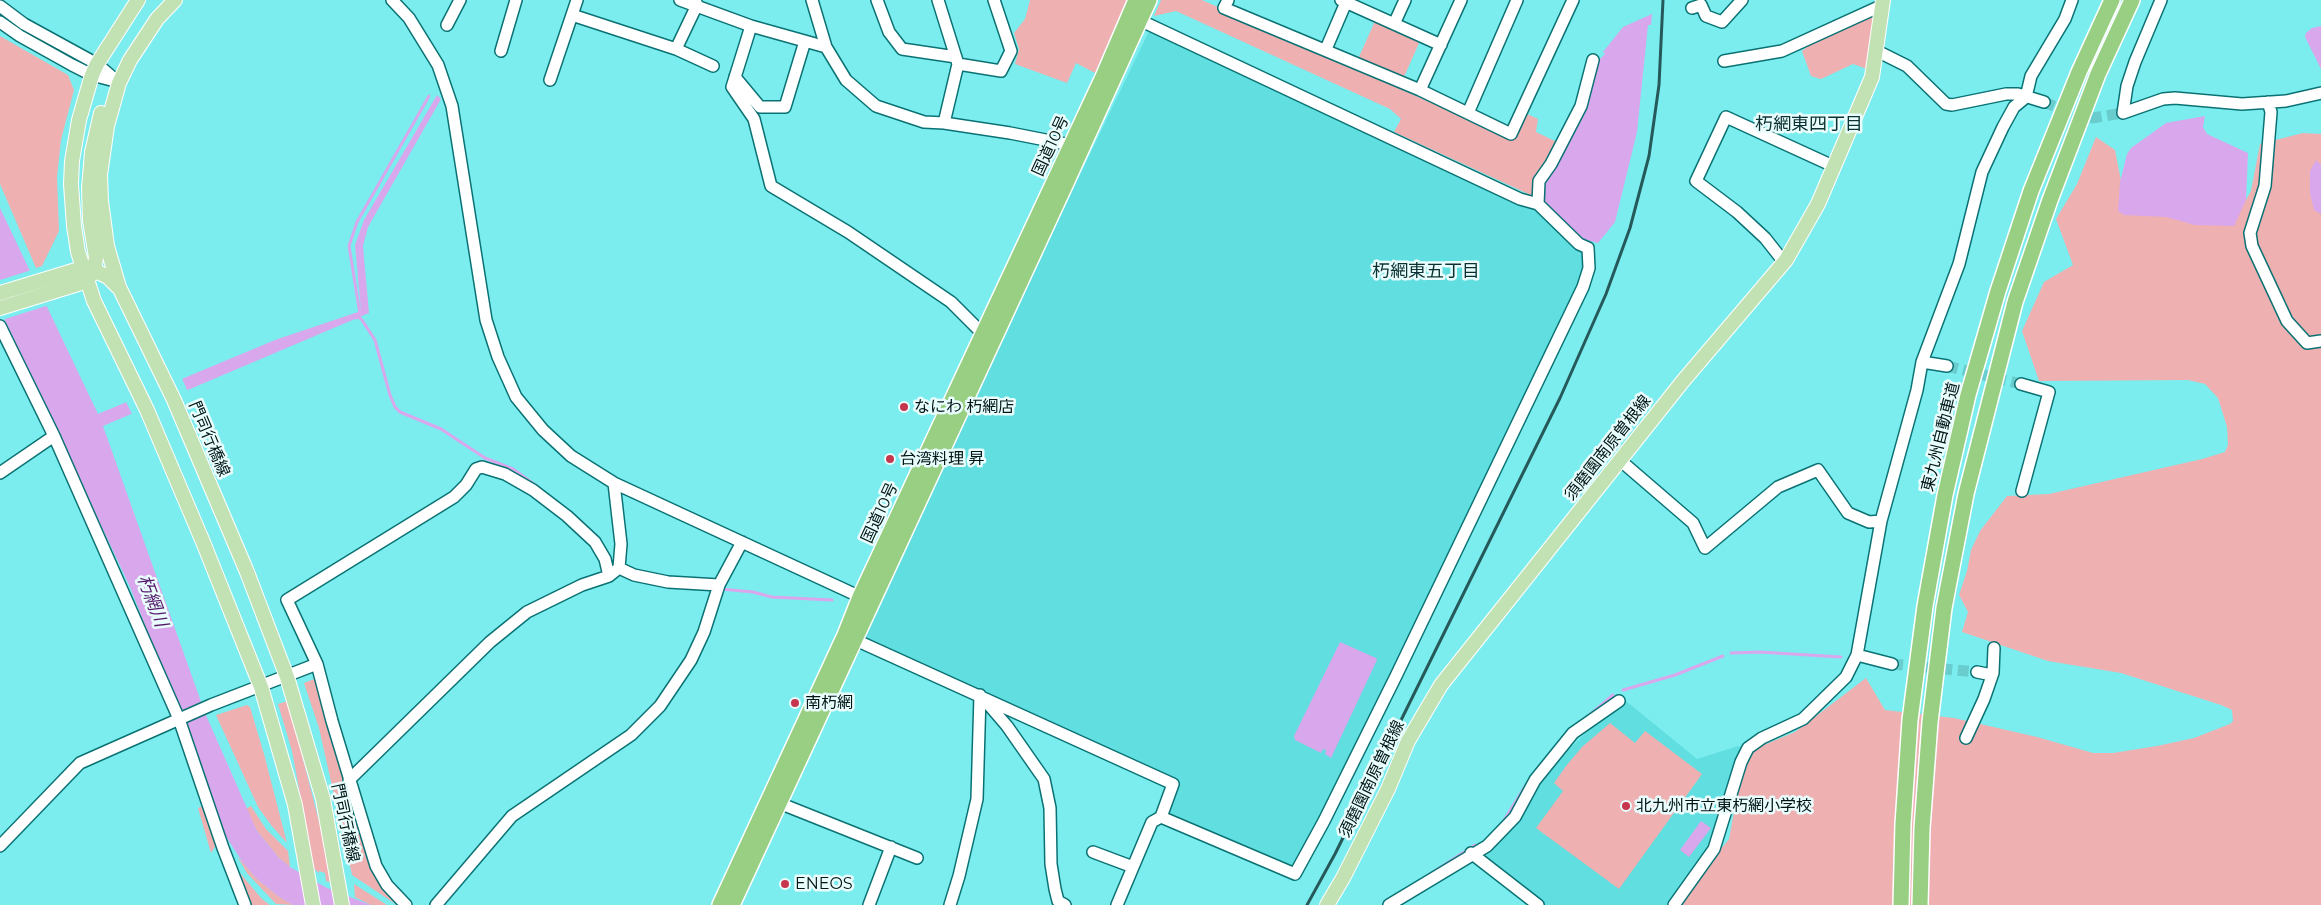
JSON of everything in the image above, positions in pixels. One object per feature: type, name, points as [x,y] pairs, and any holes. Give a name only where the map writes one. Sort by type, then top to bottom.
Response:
[{"type":"highway","name":"国道10号","points":[[866,599],[1135,18],[1136,0]]},
{"type":"highway","name":"国道10号","points":[[732,905],[779,803],[866,599],[983,334],[1071,146],[1135,18],[1149,0]]},
{"type":"highway","points":[[2079,72],[2106,0]]},
{"type":"highway","name":"東九州自動車道","points":[[1901,905],[1903,824],[1910,720],[1926,606],[1945,495],[1968,395],[1998,291],[2031,190],[2079,72],[2112,0]]},
{"type":"highway","points":[[1920,905],[1922,828],[1930,722],[1944,608],[1966,494],[2015,302],[2098,74],[2132,0]]},
{"type":"highway","points":[[2071,146],[2093,104],[2140,0]]},
{"type":"highway","name":"国道10号","points":[[720,905],[850,638]]},
{"type":"main road","points":[[94,300],[88,274],[78,252],[72,206],[72,161],[79,120],[94,69],[138,0]]},
{"type":"main road","name":"門司行橋線","points":[[175,0],[157,19],[135,52],[120,83],[107,126],[100,175],[104,230],[119,287],[174,400],[247,572],[287,677],[323,799],[342,905]]},
{"type":"main road","name":"須磨園南原曽根線","points":[[1327,905],[1343,878],[1388,789],[1408,741],[1441,685],[1683,381],[1786,260],[1818,204],[1872,77],[1883,2]]},
{"type":"main road","points":[[73,285],[88,274],[96,257],[89,204],[92,152],[102,110],[120,83]]},
{"type":"main road","points":[[0,308],[69,272],[76,263],[78,252]]},
{"type":"main road","points":[[69,272],[108,277],[119,287]]},
{"type":"main road","points":[[0,293],[73,285],[86,289],[94,300],[147,410],[204,542],[261,687],[295,805],[313,905]]},
{"type":"street","points":[[392,0],[409,18],[438,65],[452,106],[486,320],[498,357],[516,397],[543,430],[571,456],[614,483],[866,599]]},
{"type":"street","points":[[447,25],[460,0]]},
{"type":"street","points":[[501,51],[516,0]]},
{"type":"street","points":[[550,80],[577,0]]},
{"type":"street","points":[[680,0],[696,2],[712,13],[826,47]]},
{"type":"street","points":[[812,0],[826,47],[846,80],[876,106],[924,122],[944,123],[1071,146]]},
{"type":"street","points":[[877,0],[889,32],[902,48],[1001,71],[1011,51],[994,0]]},
{"type":"street","points":[[938,0],[957,61],[944,123]]},
{"type":"street","points":[[1228,0],[1224,8],[1326,49],[1420,90],[1512,134],[1573,0]]},
{"type":"street","points":[[1394,24],[1405,0]]},
{"type":"street","points":[[1420,90],[1461,0]]},
{"type":"street","points":[[1468,113],[1518,0]]},
{"type":"street","points":[[1692,8],[1701,5],[1706,16],[1722,22],[1742,0]]},
{"type":"street","points":[[1674,905],[1714,849],[1741,762],[1748,748],[1762,738],[1803,719],[1846,677],[1857,655],[1881,521],[1917,390],[1922,362],[1959,264],[1982,172],[2002,127],[2014,107],[2026,97],[2031,76],[2065,19],[2072,0]]},
{"type":"street","points":[[2161,0],[2135,62],[2127,86],[2123,114],[2164,99],[2175,98],[2242,104],[2286,101],[2321,93]]},
{"type":"street","points":[[1326,49],[1345,1],[1440,45]]},
{"type":"street","points":[[676,49],[696,2]]},
{"type":"street","points":[[1724,61],[1782,51],[1883,2]]},
{"type":"street","points":[[0,6],[24,24],[94,69]]},
{"type":"street","points":[[572,15],[676,49],[713,66]]},
{"type":"street","points":[[1135,18],[1520,199],[1538,204],[1579,244],[1588,248],[1589,268],[1583,287],[1396,676],[1295,874],[1161,817]]},
{"type":"street","points":[[0,22],[20,36],[94,69],[120,83]]},
{"type":"street","points":[[751,26],[732,87],[754,119],[771,186],[848,232],[951,302],[983,334]]},
{"type":"street","points":[[735,77],[760,107],[785,107],[805,41]]},
{"type":"street","points":[[1877,51],[1907,66],[1946,104],[1952,105],[2006,94],[2044,102]]},
{"type":"street","points":[[1538,204],[1539,181],[1551,164],[1581,106],[1593,60]]},
{"type":"street","points":[[2268,102],[2271,112],[2265,186],[2250,233],[2252,246],[2287,321],[2307,343],[2321,342]]},
{"type":"street","points":[[1786,260],[1780,257],[1765,238],[1737,212],[1696,182],[1726,117],[1833,166]]},
{"type":"street","points":[[0,326],[54,436],[179,719],[228,864],[245,905]]},
{"type":"street","points":[[1922,362],[1947,366]]},
{"type":"street","points":[[2020,384],[2048,392],[2022,491]]},
{"type":"street","points":[[0,473],[54,436]]},
{"type":"street","points":[[1621,461],[1693,523],[1705,548],[1778,487],[1818,470],[1848,513],[1869,522],[1881,521]]},
{"type":"street","points":[[406,905],[387,885],[376,866],[349,780],[317,664],[287,600],[454,497],[466,485],[476,469],[482,467],[505,474],[519,482],[566,516],[595,542],[605,559],[609,576]]},
{"type":"street","points":[[349,780],[490,642],[527,612],[582,585],[609,576],[618,568],[621,544],[614,483]]},
{"type":"street","points":[[436,905],[512,816],[631,735],[660,706],[691,660],[704,632],[718,585],[742,542]]},
{"type":"street","points":[[618,568],[668,582],[718,585]]},
{"type":"street","points":[[850,638],[980,695],[1173,784],[1161,817],[1152,822],[1116,905]]},
{"type":"street","points":[[1966,738],[1984,699],[1992,675],[1994,648]]},
{"type":"street","points":[[1857,655],[1892,664]]},
{"type":"street","points":[[0,846],[80,763],[211,705],[317,664]]},
{"type":"street","points":[[1977,672],[1992,675]]},
{"type":"street","points":[[950,905],[959,876],[976,799],[980,695]]},
{"type":"street","points":[[980,695],[1007,726],[1044,779],[1050,808],[1051,864],[1055,889],[1058,901],[1065,905]]},
{"type":"street","points":[[1389,905],[1487,846],[1515,817],[1535,780],[1573,733],[1619,701]]},
{"type":"street","points":[[779,803],[917,858]]},
{"type":"street","points":[[869,905],[891,847]]},
{"type":"street","points":[[1093,852],[1133,867]]},
{"type":"street","points":[[1471,854],[1538,905]]},
{"type":"shaded area","points":[[1030,0],[1127,0],[1095,73],[1076,63],[1067,83],[1015,64],[1019,49],[1014,33],[1025,19]]},
{"type":"shaded area","points":[[1161,0],[1202,0],[1512,139],[1525,113],[1538,119],[1536,132],[1559,143],[1537,198],[1394,132],[1401,119],[1390,109],[1176,11],[1154,16]]},
{"type":"shaded area","points":[[1875,15],[1867,69],[1853,64],[1821,79],[1811,76],[1802,51],[1807,47],[1807,43]]},
{"type":"shaded area","points":[[1375,21],[1420,41],[1403,79],[1358,59]]},
{"type":"shaded area","points":[[1152,25],[1538,204],[1588,248],[1589,268],[1295,874],[1161,817],[1173,785],[856,640]]},
{"type":"shaded area","points":[[0,36],[68,75],[74,90],[61,140],[57,177],[59,231],[42,266],[36,268],[0,184]]},
{"type":"shaded area","points":[[2303,133],[2321,134],[2321,905],[1681,905],[1702,872],[1729,839],[1740,778],[1747,758],[1759,747],[1795,732],[1866,678],[1885,710],[1954,718],[2037,737],[2093,753],[2113,753],[2194,738],[2230,724],[2233,721],[2232,710],[2221,705],[2121,673],[2048,661],[1962,632],[1968,612],[1959,595],[1967,571],[1971,550],[1980,531],[2007,496],[2049,494],[2202,459],[2225,452],[2228,445],[2227,427],[2218,398],[2205,384],[2188,380],[2039,381],[2022,331],[2044,282],[2073,265],[2056,219],[2077,184],[2096,137],[2115,150],[2124,196],[2238,214],[2251,191],[2260,144]]},
{"type":"shaded area","points":[[317,678],[328,730],[370,862],[402,905],[397,905],[352,875],[319,728],[304,683]]},
{"type":"shaded area","points":[[288,701],[322,833],[331,880],[329,882],[326,881],[325,873],[319,871],[319,873],[314,869],[292,751],[278,704]]},
{"type":"shaded area","name":"北九州市立東朽網小学校","points":[[1626,701],[1697,759],[1738,746],[1745,749],[1722,836],[1668,905],[1544,905],[1488,861],[1486,856],[1511,829],[1533,793],[1568,750],[1592,727]]},
{"type":"shaded area","points":[[247,705],[250,707],[264,754],[287,843],[258,807],[216,715]]},
{"type":"shaded area","points":[[1610,723],[1635,743],[1645,731],[1702,774],[1619,889],[1536,828],[1563,791],[1554,783],[1582,747]]},
{"type":"shaded area","points":[[203,806],[216,845],[211,853],[198,808]]},
{"type":"shaded area","points":[[251,806],[266,829],[288,851],[290,867],[279,858],[257,831],[246,809]]},
{"type":"shaded area","points":[[237,856],[256,878],[278,896],[293,905],[276,904],[247,873]]},
{"type":"shaded area","points":[[240,873],[262,899],[270,905],[252,905],[236,875]]},
{"type":"shaded area","points":[[354,884],[387,905],[371,905],[355,897]]},
{"type":"water","points":[[1652,14],[1651,25],[1648,25],[1637,132],[1615,222],[1598,243],[1583,239],[1543,201],[1543,184],[1597,62],[1605,54],[1603,52],[1623,27]]},
{"type":"water","points":[[2321,26],[2321,69],[2305,37],[2306,33],[2312,28]]},
{"type":"water","name":"朽網川","points":[[437,95],[441,99],[368,227],[363,246],[369,313],[103,426],[205,713],[257,831],[279,858],[290,867],[327,888],[371,905],[293,905],[278,896],[256,878],[243,863],[223,832],[184,725],[130,587],[0,310],[0,208],[98,414],[275,340],[361,311],[355,245],[364,220]]},
{"type":"water","points":[[2205,116],[2203,127],[2207,134],[2248,153],[2246,200],[2234,226],[2195,225],[2166,217],[2124,215],[2118,211],[2120,182],[2127,154],[2131,148],[2166,123]]},
{"type":"water","points":[[2316,160],[2321,165],[2321,214],[2314,210],[2310,193],[2310,171]]},
{"type":"water","points":[[1340,642],[1377,660],[1331,758],[1325,754],[1326,750],[1323,749],[1321,753],[1295,740],[1294,736]]},
{"type":"water","points":[[1701,821],[1711,828],[1689,857],[1680,850]]},
{"type":"pier","points":[[32,270],[49,305],[2,320],[0,316],[0,280]]},
{"type":"pier","points":[[181,376],[188,392],[133,416],[125,400]]},
{"type":"waterway","points":[[360,314],[349,246],[357,222],[429,96]]},
{"type":"waterway","points":[[356,318],[359,317],[362,320],[375,340],[390,395],[395,407],[400,412],[441,429],[485,458],[513,469],[538,487]]},
{"type":"waterway","points":[[599,540],[609,555]]},
{"type":"waterway","points":[[721,589],[753,592],[772,597],[832,600]]},
{"type":"waterway","points":[[1731,653],[1760,652],[1841,657]]},
{"type":"waterway","points":[[1623,690],[1675,675],[1723,656]]},
{"type":"waterway","points":[[1585,719],[1613,695]]},
{"type":"waterway","points":[[1503,822],[1526,785]]},
{"type":"waterway","points":[[1427,876],[1475,845]]},
{"type":"tunnel","points":[[2044,102],[2070,113],[2092,118],[2123,113]]},
{"type":"tunnel","points":[[1947,366],[2021,384]]},
{"type":"tunnel","points":[[1892,664],[1977,672]]},
{"type":"railway","points":[[1307,905],[1335,854],[1560,398],[1606,294],[1630,228],[1649,156],[1659,85],[1663,0]]},
{"type":"place","name":"なにわ 朽網店","points":[[904,407]]},
{"type":"place","name":"台湾料理 昇","points":[[890,459]]},
{"type":"place","name":"南朽網","points":[[795,703]]},
{"type":"place","name":"北九州市立東朽網小学校","points":[[1626,806]]},
{"type":"place","name":"ENEOS","points":[[785,884]]},
{"type":"district","name":"朽網東四丁目","points":[[1809,125]]},
{"type":"district","name":"朽網東五丁目","points":[[1426,272]]}]
